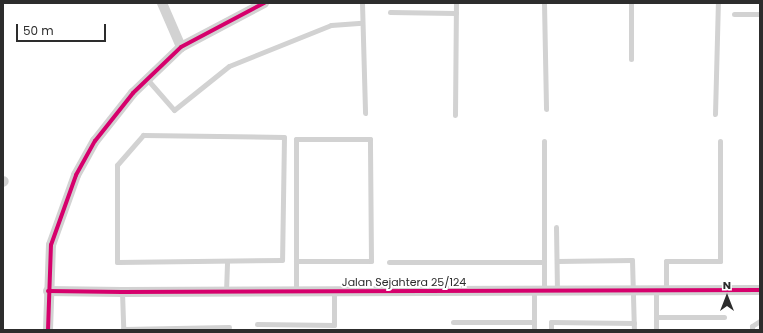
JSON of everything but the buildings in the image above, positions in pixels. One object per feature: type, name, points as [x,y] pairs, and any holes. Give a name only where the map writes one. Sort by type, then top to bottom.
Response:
[{"type":"street","points":[[162,3],[181,47]]},
{"type":"street","points":[[48,330],[48,290],[51,245],[76,175],[95,140],[133,93],[181,47],[264,3]]},
{"type":"street","name":"Jalan Sejahtera 25/124","points":[[48,290],[122,292],[760,290]]},
{"type":"lane","points":[[362,3],[365,113]]},
{"type":"lane","points":[[455,115],[456,3]]},
{"type":"lane","points":[[544,3],[546,109]]},
{"type":"lane","points":[[631,3],[631,59]]},
{"type":"lane","points":[[715,114],[718,3]]},
{"type":"lane","points":[[390,12],[456,13]]},
{"type":"lane","points":[[734,14],[760,14]]},
{"type":"lane","points":[[148,79],[174,110],[229,66],[331,25],[362,23]]},
{"type":"lane","points":[[142,135],[284,137],[282,260],[227,261],[117,262],[117,165],[142,135]]},
{"type":"lane","points":[[296,261],[371,261],[370,139],[296,139],[296,261],[296,292]]},
{"type":"lane","points":[[656,330],[656,318],[666,261],[720,261],[720,140]]},
{"type":"lane","points":[[534,330],[544,262],[544,141]]},
{"type":"lane","points":[[556,227],[558,291]]},
{"type":"lane","points":[[557,261],[632,260],[634,330]]},
{"type":"lane","points":[[226,292],[227,261]]},
{"type":"lane","points":[[389,262],[544,262]]},
{"type":"lane","points":[[122,292],[123,329],[229,327]]},
{"type":"lane","points":[[257,324],[334,325],[334,292]]},
{"type":"lane","points":[[656,318],[724,317]]},
{"type":"lane","points":[[752,330],[752,326],[760,321]]},
{"type":"lane","points":[[453,322],[534,322]]},
{"type":"lane","points":[[551,330],[551,322],[634,323]]},
{"type":"cycle path","points":[[48,330],[51,245],[76,175],[95,141],[133,93],[181,47],[264,3]]},
{"type":"cycle path","points":[[48,291],[760,290]]}]
